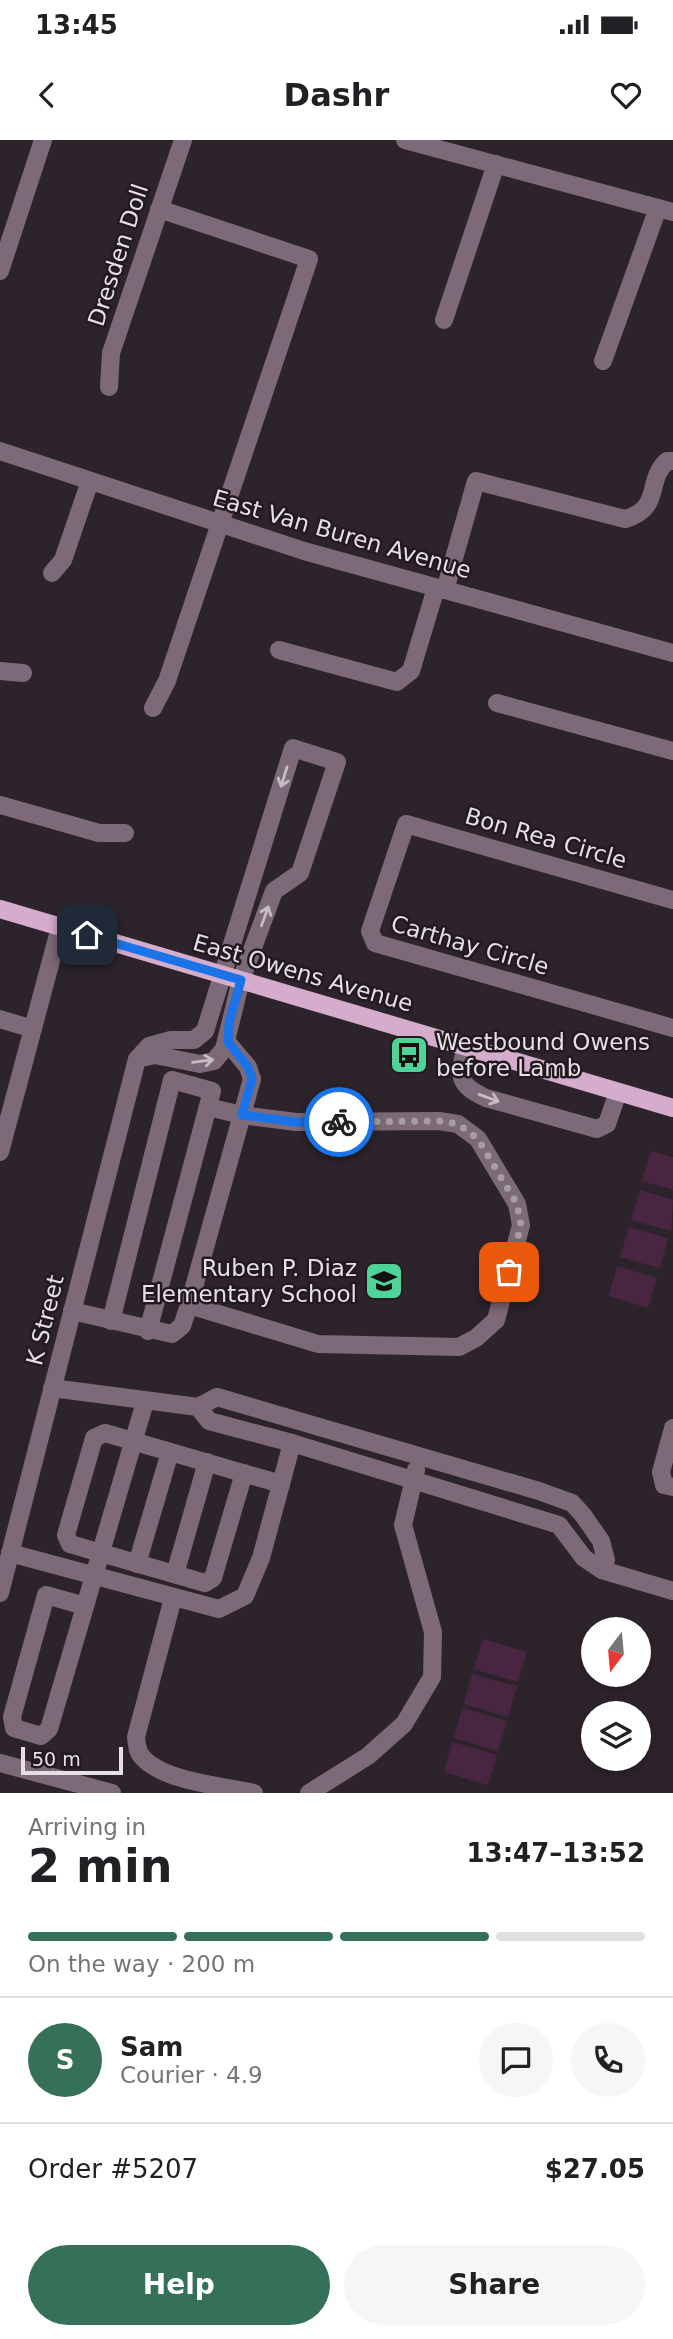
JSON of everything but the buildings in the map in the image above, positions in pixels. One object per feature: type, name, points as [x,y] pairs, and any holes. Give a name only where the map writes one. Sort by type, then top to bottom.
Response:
[{"type":"main road","name":"East Owens Avenue","points":[[0,909],[673,1108]]},
{"type":"street","points":[[0,271],[43,140]]},
{"type":"street","name":"Dresden Doll","points":[[109,387],[111,353],[183,140]]},
{"type":"street","points":[[416,141],[665,210],[603,361]]},
{"type":"street","points":[[444,320],[496,164]]},
{"type":"street","points":[[153,708],[167,681],[309,259],[159,209]]},
{"type":"street","name":"East Van Buren Avenue","points":[[0,451],[304,551],[673,653]]},
{"type":"street","points":[[279,650],[397,682],[411,671],[475,481],[625,519],[640,514],[650,501],[660,467],[667,461],[673,461]]},
{"type":"street","points":[[52,573],[63,560],[90,481]]},
{"type":"street","points":[[0,671],[23,673]]},
{"type":"street","points":[[497,703],[673,751]]},
{"type":"street","points":[[293,748],[337,762],[300,873],[274,891],[241,980],[229,1023],[228,1042],[214,1061],[200,1064],[155,1055],[137,1059],[149,1046],[172,1040],[194,1040],[205,1031],[293,748]]},
{"type":"street","points":[[0,805],[99,833],[125,832]]},
{"type":"street","name":"Bon Rea Circle","points":[[406,824],[673,900]]},
{"type":"street","name":"Carthay Circle","points":[[406,824],[370,931],[375,943],[673,1027]]},
{"type":"street","points":[[0,1152],[61,927]]},
{"type":"street","points":[[0,1019],[33,1029]]},
{"type":"street","points":[[72,1311],[172,1335],[182,1326],[252,1079],[248,1067],[228,1042]]},
{"type":"street","points":[[466,1046],[459,1074],[461,1080],[471,1091],[499,1102],[597,1129],[607,1124],[618,1092]]},
{"type":"street","name":"K Street","points":[[0,1593],[137,1059]]},
{"type":"street","points":[[111,1321],[173,1080],[212,1091],[148,1331]]},
{"type":"street","points":[[189,1305],[318,1344],[459,1347],[477,1338],[496,1320],[521,1225],[517,1204],[478,1139],[458,1124],[439,1121],[296,1122],[242,1115],[208,1107]]},
{"type":"street","points":[[52,1388],[198,1407],[217,1397],[540,1491],[572,1503],[601,1541],[606,1560],[602,1570]]},
{"type":"street","points":[[85,1606],[46,1595],[12,1717],[14,1728],[41,1736],[49,1729],[145,1402]]},
{"type":"street","points":[[198,1407],[209,1421],[292,1443],[559,1525],[584,1558],[602,1570],[673,1591]]},
{"type":"street","points":[[673,1427],[661,1472],[664,1485],[673,1487]]},
{"type":"street","points":[[244,1473],[214,1578],[205,1583],[70,1544],[66,1535],[94,1438],[105,1433],[207,1462],[244,1473],[281,1484]]},
{"type":"street","points":[[10,1553],[219,1609],[245,1596],[261,1558],[292,1443]]},
{"type":"street","points":[[137,1564],[170,1452]]},
{"type":"street","points":[[309,1793],[368,1756],[404,1724],[432,1677],[433,1632],[403,1525],[420,1456]]},
{"type":"street","points":[[175,1574],[207,1462]]},
{"type":"street","points":[[173,1598],[136,1737],[138,1749],[142,1758],[164,1773],[254,1793]]},
{"type":"street","points":[[0,1763],[112,1793]]},
{"type":"shaded area","points":[[651,1151],[673,1157],[673,1190],[642,1181]]},
{"type":"shaded area","points":[[640,1190],[673,1200],[671,1231],[631,1220]]},
{"type":"shaded area","points":[[629,1227],[668,1238],[660,1268],[620,1257]]},
{"type":"shaded area","points":[[617,1266],[657,1278],[648,1308],[609,1296]]},
{"type":"shaded area","points":[[483,1639],[527,1652],[518,1682],[474,1669]]},
{"type":"shaded area","points":[[472,1674],[517,1686],[508,1717],[464,1704]]},
{"type":"shaded area","points":[[462,1708],[507,1721],[498,1751],[454,1738]]},
{"type":"shaded area","points":[[452,1742],[497,1755],[488,1785],[444,1772]]},
{"type":"way so far","points":[[339,1122],[439,1121],[458,1124],[478,1139],[517,1204],[521,1225],[509,1272]]},
{"type":"place","name":"Westbound Owens before Lamb","points":[[409,1055]]},
{"type":"place","name":"Ruben P. Diaz Elementary School","points":[[384,1281]]},
{"type":"route","points":[[87,935],[241,980],[229,1023],[228,1042],[233,1052],[248,1067],[252,1079],[242,1115],[296,1122],[339,1122]]}]
